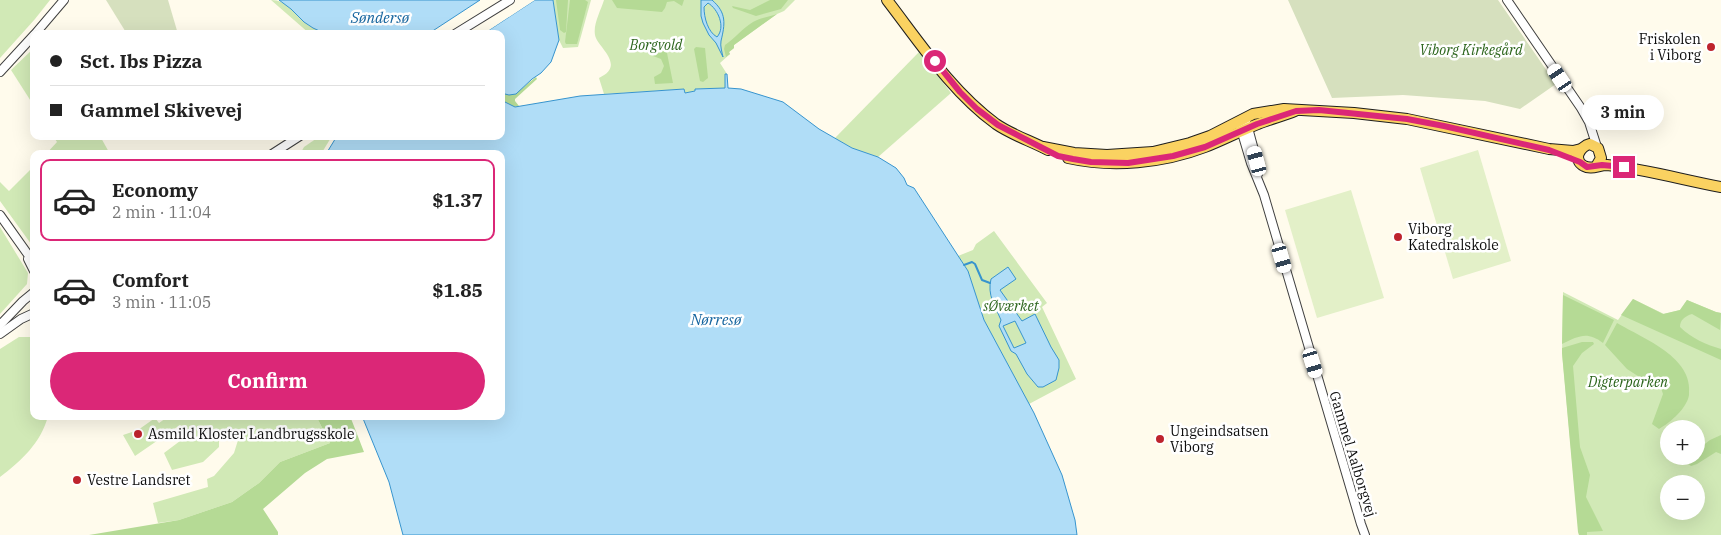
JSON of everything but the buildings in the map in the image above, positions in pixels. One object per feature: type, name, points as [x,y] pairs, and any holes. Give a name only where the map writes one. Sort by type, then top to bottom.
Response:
[{"type":"main road","points":[[887,0],[960,92],[973,105],[998,125],[1058,156],[1091,162],[1128,163],[1150,161],[1189,152],[1296,111]]},
{"type":"main road","points":[[1043,147],[1108,155],[1153,152],[1210,136],[1242,119],[1268,110],[1319,110],[1407,119],[1549,150],[1580,162],[1587,167],[1597,165],[1624,167],[1721,187]]},
{"type":"main road","points":[[1549,150],[1573,151],[1590,144],[1624,167]]},
{"type":"main road","points":[[1580,162],[1578,155],[1583,147]]},
{"type":"main road","points":[[1597,165],[1600,161],[1599,151]]},
{"type":"street","points":[[38,30],[64,0]]},
{"type":"street","points":[[461,30],[502,3],[510,0]]},
{"type":"street","points":[[1507,0],[1585,115],[1599,151]]},
{"type":"street","points":[[0,72],[30,38]]},
{"type":"street","points":[[1583,147],[1588,138],[1585,115]]},
{"type":"street","name":"Gammel Aalborgvej","points":[[1242,119],[1257,161],[1258,179],[1360,524],[1365,535]]},
{"type":"street","points":[[278,150],[294,140]]},
{"type":"street","points":[[0,215],[30,258]]},
{"type":"street","points":[[22,248],[30,263]]},
{"type":"street","points":[[0,325],[30,296]]},
{"type":"street","points":[[17,307],[17,313],[22,319]]},
{"type":"street","points":[[0,334],[30,315]]},
{"type":"green space","points":[[0,0],[50,0],[0,58]]},
{"type":"green space","points":[[106,0],[168,0],[177,30],[125,30]]},
{"type":"green space","points":[[271,0],[286,5],[307,24],[318,30],[305,30]]},
{"type":"green space","points":[[553,0],[591,0],[578,47],[563,48],[559,40]]},
{"type":"green space","points":[[556,0],[568,0],[566,32],[564,33],[560,30]]},
{"type":"green space","points":[[570,0],[585,0],[588,2],[577,44],[566,44],[565,42]]},
{"type":"green space","name":"Borgvold","points":[[604,0],[795,0],[784,11],[734,45],[734,48],[729,52],[730,54],[720,63],[727,74],[725,75],[726,88],[695,89],[695,91],[685,93],[684,89],[604,94],[599,78],[607,73],[611,62],[597,40],[595,31],[596,22]]},
{"type":"green space","points":[[612,0],[684,0],[682,6],[674,1],[667,2],[662,12],[617,8]]},
{"type":"green space","points":[[770,0],[788,0],[781,9],[756,16],[732,6],[750,10]]},
{"type":"green space","name":"Viborg Kirkegård","points":[[1288,0],[1498,0],[1556,84],[1520,109],[1485,101],[1403,95],[1332,98]]},
{"type":"green space","points":[[777,14],[734,45],[734,48],[729,52],[730,54],[726,57],[725,45],[746,27],[756,21]]},
{"type":"green space","points":[[696,47],[705,48],[708,78],[703,82],[700,81],[694,49]]},
{"type":"green space","points":[[654,48],[666,48],[673,83],[655,84],[654,77],[661,73],[664,66],[661,59],[653,56]]},
{"type":"green space","points":[[30,52],[30,100],[11,70]]},
{"type":"green space","points":[[919,52],[951,93],[878,157],[852,148],[835,138]]},
{"type":"green space","points":[[536,77],[537,79],[515,99],[519,106],[514,107],[505,102],[505,94],[509,95],[521,89]]},
{"type":"green space","points":[[56,140],[102,140],[108,150],[50,150],[57,142]]},
{"type":"green space","points":[[314,140],[330,140],[323,150],[302,150]]},
{"type":"green space","points":[[1478,150],[1511,261],[1453,279],[1420,168]]},
{"type":"green space","points":[[30,170],[30,242],[0,201],[0,182],[9,191]]},
{"type":"green space","points":[[1351,190],[1384,298],[1317,318],[1285,210]]},
{"type":"green space","points":[[0,227],[28,273],[27,284],[0,314]]},
{"type":"green space","name":"sØværket","points":[[994,231],[1047,303],[1042,307],[1076,379],[1029,404],[984,320],[968,271],[958,256],[973,250],[976,244]]},
{"type":"green space","name":"Digterparken","points":[[1563,292],[1618,320],[1633,299],[1664,314],[1680,310],[1687,300],[1721,313],[1721,535],[1579,535],[1562,353]]},
{"type":"green space","points":[[1563,295],[1614,320],[1603,343],[1592,337],[1583,336],[1562,344]]},
{"type":"green space","points":[[1633,299],[1663,314],[1680,310],[1687,300],[1721,313],[1720,330],[1692,314],[1683,319],[1680,327],[1699,341],[1721,349],[1721,360],[1621,315]]},
{"type":"green space","points":[[1617,323],[1653,343],[1676,360],[1684,370],[1688,382],[1688,400],[1682,410],[1672,420],[1660,420],[1659,429],[1652,424],[1663,394],[1661,388],[1627,369],[1605,345]]},
{"type":"green space","points":[[19,337],[30,337],[30,420],[47,420],[40,435],[29,451],[0,477],[0,349]]},
{"type":"green space","points":[[1582,342],[1593,342],[1594,344],[1582,353],[1573,366],[1580,447],[1590,475],[1586,497],[1603,531],[1587,532],[1587,535],[1579,535],[1578,532],[1562,353],[1562,348]]},
{"type":"green space","points":[[152,420],[157,420],[159,423],[163,420],[318,420],[330,443],[280,462],[259,483],[232,502],[179,520],[158,523],[153,503],[208,487],[207,479],[214,476],[234,453],[239,437],[229,431],[219,434],[219,447],[203,462],[172,470],[164,453],[188,435],[180,425],[135,456],[123,435],[138,430]]},
{"type":"green space","points":[[318,420],[352,420],[364,452],[327,459],[305,473],[263,509],[278,535],[89,535],[179,520],[232,502],[259,483],[280,462],[330,443]]},
{"type":"green space","points":[[1721,435],[1721,454],[1716,452],[1705,459],[1705,444]]},
{"type":"water","name":"Søndersø","points":[[279,0],[480,0],[434,30],[317,30],[304,22]]},
{"type":"water","points":[[535,0],[553,0],[559,40],[551,62],[541,73],[516,94],[509,95],[505,94],[505,30],[489,30]]},
{"type":"water","points":[[701,0],[712,0],[720,10],[724,19],[721,43],[723,57],[716,43],[709,35],[701,16]],"holes":[[[708,3],[718,14],[721,23],[720,33],[717,37],[709,28],[705,16],[704,7]]]},
{"type":"water","name":"Nørresø","points":[[725,74],[727,74],[728,88],[741,89],[783,102],[819,129],[852,148],[878,157],[896,168],[907,185],[914,188],[968,271],[984,320],[1034,413],[1062,475],[1075,520],[1077,535],[403,535],[389,482],[364,420],[505,420],[505,150],[328,150],[335,140],[505,140],[505,102],[515,107],[580,96],[684,89],[685,93],[695,91],[695,89],[725,88]]},
{"type":"water","points":[[1008,267],[1016,279],[1000,290],[1022,321],[1035,314],[1059,360],[1056,380],[1043,387],[1038,387],[1027,374],[1016,354],[1011,351],[999,326],[1001,320],[991,295],[991,279]],"holes":[[[1015,321],[1026,343],[1014,348],[1003,326]]]},
{"type":"pier","points":[[531,0],[535,0],[489,30],[487,30]]},
{"type":"waterway","points":[[964,265],[972,262],[975,264],[982,280],[990,283]]},
{"type":"place","name":"Friskolen i Viborg","points":[[1711,47]]},
{"type":"place","name":"Viborg Katedralskole","points":[[1398,237]]},
{"type":"place","name":"Asmild Kloster Landbrugsskole","points":[[138,434]]},
{"type":"place","name":"Ungeindsatsen Viborg","points":[[1160,439]]},
{"type":"place","name":"Vestre Landsret","points":[[77,480]]},
{"type":"route","points":[[935,61],[960,92],[977,109],[998,125],[1058,156],[1091,162],[1128,163],[1173,156],[1205,147],[1257,124],[1296,111],[1319,110],[1407,119],[1549,150],[1580,162],[1587,167],[1597,165],[1624,167]]}]
